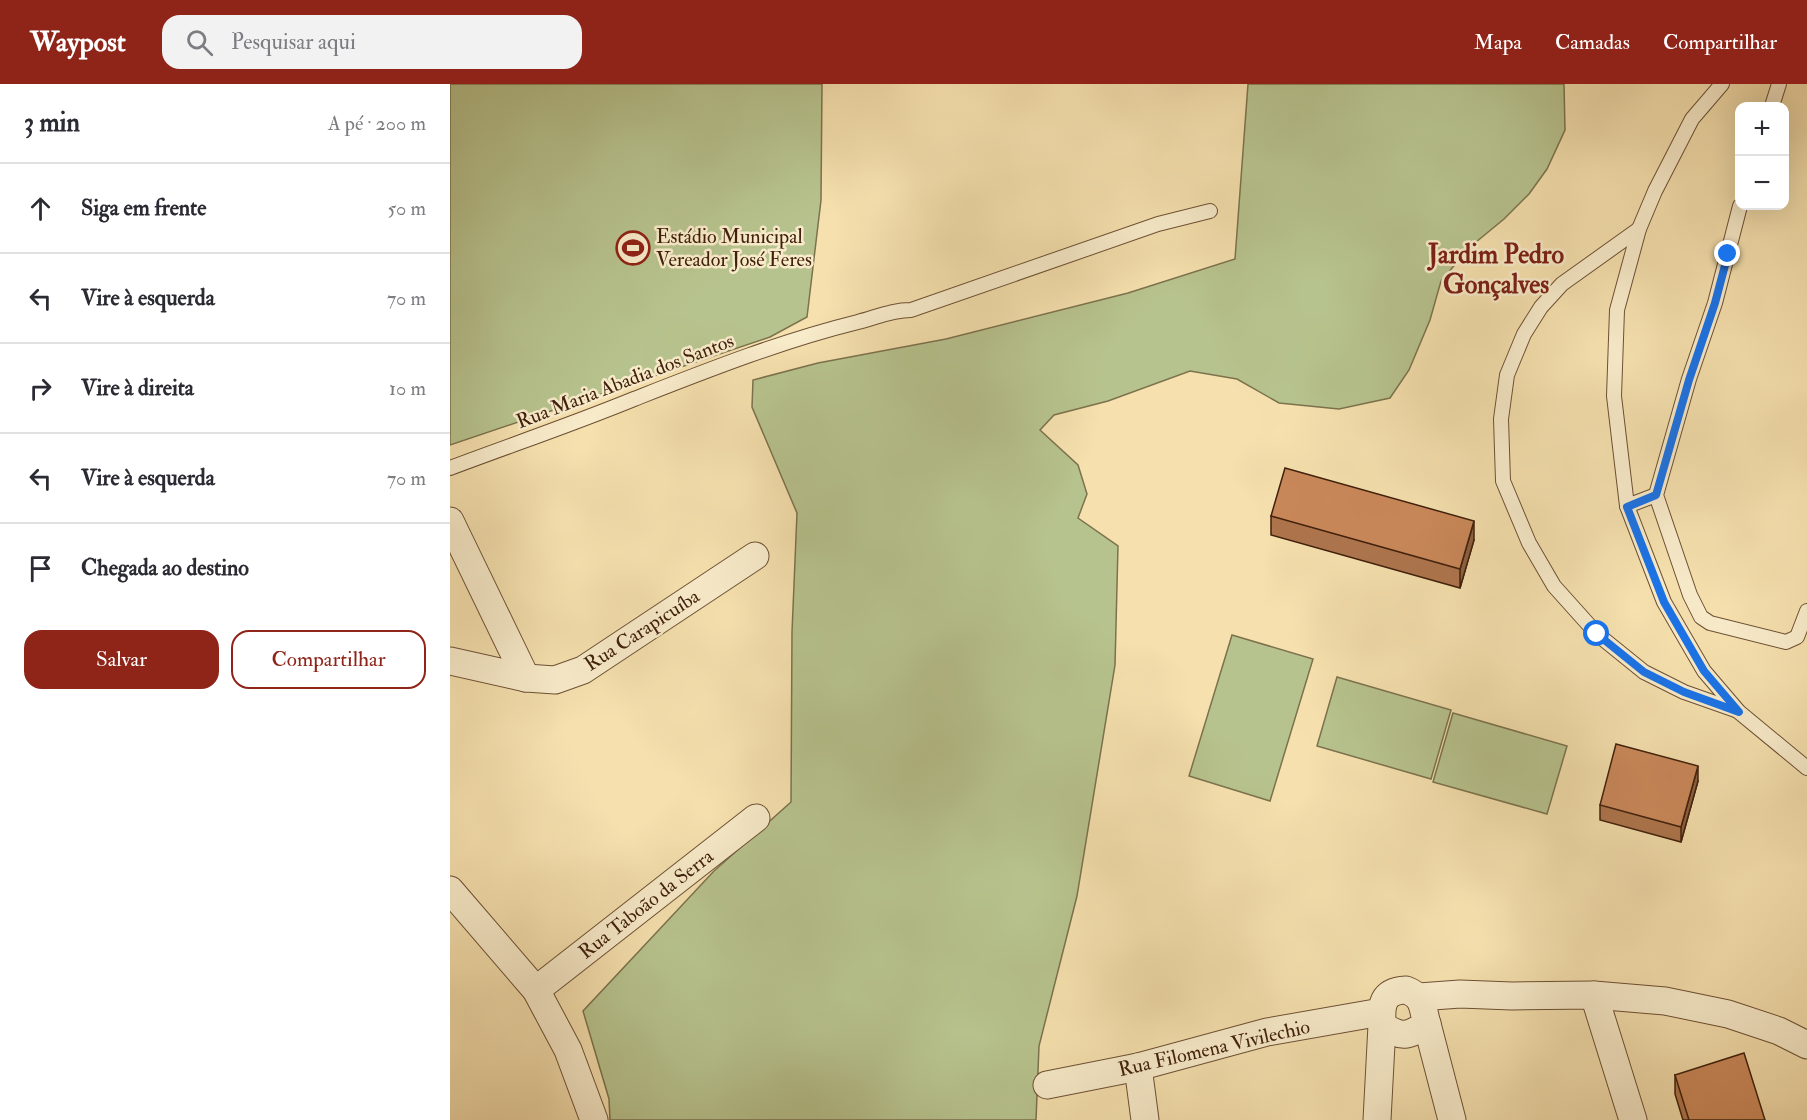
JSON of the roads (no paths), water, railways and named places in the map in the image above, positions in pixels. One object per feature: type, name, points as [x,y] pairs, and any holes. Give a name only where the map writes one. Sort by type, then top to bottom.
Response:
[{"type":"street","points":[[450,520],[526,678]]},
{"type":"street","name":"Rua Carapicuíba","points":[[450,661],[526,678],[555,680],[583,670],[755,556]]},
{"type":"street","name":"Rua Taboão da Serra","points":[[536,990],[756,818]]},
{"type":"street","points":[[450,890],[536,990],[568,1050],[594,1120]]},
{"type":"street","points":[[1377,1120],[1381,1018],[1386,998],[1392,993],[1406,990],[1419,997],[1424,1003],[1427,1024],[1452,1120]]},
{"type":"street","points":[[1419,997],[1460,994],[1594,995],[1665,1001],[1728,1014],[1779,1031],[1807,1045]]},
{"type":"street","points":[[1594,995],[1633,1120]]},
{"type":"street","points":[[1381,1018],[1396,1034],[1412,1034],[1427,1024]]},
{"type":"street","name":"Rua Filomena Vivilechio","points":[[1047,1085],[1138,1067],[1267,1032],[1381,1018]]},
{"type":"street","points":[[1138,1067],[1145,1120]]},
{"type":"lane","points":[[1722,84],[1692,119],[1655,191],[1639,229],[1617,310],[1614,396],[1627,507],[1664,602],[1704,671],[1739,712],[1807,768]]},
{"type":"lane","points":[[1773,102],[1779,84]]},
{"type":"lane","points":[[1739,210],[1715,303],[1689,380],[1656,495],[1690,595],[1701,617],[1710,623],[1786,642],[1797,637],[1807,611]]},
{"type":"lane","name":"Rua Maria Abadia dos Santos","points":[[450,468],[733,360],[814,333],[895,310],[911,310],[1158,224],[1210,211]]},
{"type":"lane","points":[[1639,229],[1562,284],[1541,307],[1524,334],[1507,375],[1502,419],[1503,482],[1529,543],[1554,586],[1597,634],[1644,672],[1684,692],[1739,712]]},
{"type":"lane","points":[[1627,507],[1656,495]]},
{"type":"place","name":"Estádio Municipal Vereador José Feres","points":[[633,248]]},
{"type":"district","name":"Jardim Pedro Gonçalves","points":[[1496,270]]}]
